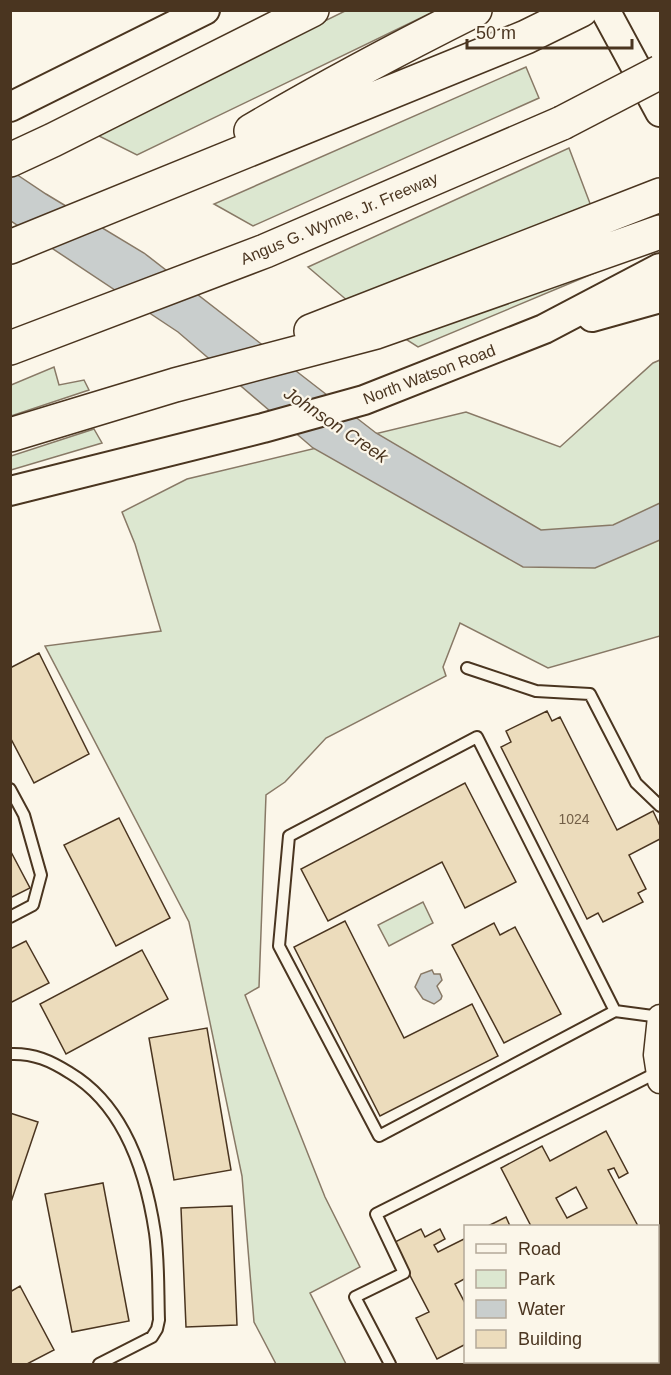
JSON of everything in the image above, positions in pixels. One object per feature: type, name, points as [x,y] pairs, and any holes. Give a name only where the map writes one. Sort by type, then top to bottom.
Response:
[{"type":"highway","points":[[10,160],[312,10]]},
{"type":"highway","points":[[157,188],[304,100],[475,10]]},
{"type":"highway","points":[[10,247],[526,37],[581,10]]},
{"type":"highway","name":"Angus G. Wynne, Jr. Freeway","points":[[24,343],[265,251],[562,123],[660,72]]},
{"type":"highway","points":[[175,385],[660,195]]},
{"type":"highway","points":[[10,435],[175,385],[376,332],[660,232]]},
{"type":"main road","points":[[10,107],[205,10]]},
{"type":"main road","points":[[605,10],[660,112]]},
{"type":"main road","points":[[632,283],[660,249]]},
{"type":"main road","name":"North Watson Road","points":[[10,491],[263,428],[364,400],[544,329],[660,268]]},
{"type":"main road","points":[[544,329],[660,298]]},
{"type":"street","points":[[660,1017],[656,1055],[660,1076]]},
{"type":"lane","points":[[467,668],[536,691],[590,694],[636,783],[660,806]]},
{"type":"lane","points":[[615,1011],[477,737],[289,836],[279,946],[378,1136],[615,1011],[660,1017]]},
{"type":"lane","points":[[10,789],[24,815],[41,875],[33,905],[10,917]]},
{"type":"lane","points":[[10,1054],[25,1054],[51,1061],[80,1078],[109,1106],[125,1131],[141,1169],[155,1234],[159,1320],[152,1337],[99,1365]]},
{"type":"lane","points":[[390,1365],[354,1297],[404,1273],[376,1214],[660,1076]]},
{"type":"green space","points":[[345,11],[435,11],[137,155],[95,134]]},
{"type":"green space","points":[[526,67],[539,98],[253,226],[214,204]]},
{"type":"green space","points":[[569,148],[591,206],[349,302],[308,267]]},
{"type":"green space","points":[[620,258],[597,272],[418,347],[396,333]]},
{"type":"green space","points":[[660,360],[660,636],[548,668],[460,623],[443,667],[446,676],[326,738],[285,782],[266,795],[259,987],[245,995],[325,1197],[360,1267],[310,1293],[346,1364],[276,1364],[254,1322],[242,1176],[189,922],[45,646],[161,631],[135,544],[122,512],[187,479],[466,412],[560,447],[653,363]]},
{"type":"green space","points":[[54,367],[59,385],[84,380],[89,390],[11,416],[11,385]]},
{"type":"green space","points":[[94,429],[102,443],[11,470],[11,456]]},
{"type":"green space","points":[[423,902],[433,923],[389,946],[378,925]]},
{"type":"water","name":"Johnson Creek","points":[[10,170],[144,253],[376,433],[541,530],[613,525],[660,503],[660,540],[595,568],[523,567],[313,448],[178,332],[11,221]]},
{"type":"water","points":[[432,970],[434,974],[440,974],[442,980],[437,986],[442,996],[441,999],[434,1004],[423,999],[415,987],[421,974]]},
{"type":"building","points":[[39,653],[89,754],[34,783],[10,737],[10,668]]},
{"type":"building","points":[[547,711],[552,721],[560,717],[617,830],[653,811],[660,826],[660,839],[629,855],[646,889],[638,893],[643,902],[603,922],[598,913],[587,919],[501,747],[511,742],[506,731]]},
{"type":"building","points":[[465,783],[516,882],[465,908],[442,862],[328,921],[301,869]]},
{"type":"building","points":[[119,818],[170,918],[116,946],[64,845]]},
{"type":"building","points":[[10,850],[30,888],[10,898]]},
{"type":"building","points":[[345,921],[404,1038],[472,1004],[498,1056],[380,1116],[294,947]]},
{"type":"building","points":[[494,923],[500,935],[515,927],[561,1014],[504,1043],[452,945]]},
{"type":"building","points":[[26,941],[49,983],[10,1003],[10,949]]},
{"type":"building","points":[[142,950],[168,999],[66,1054],[40,1004]]},
{"type":"building","points":[[207,1028],[231,1170],[174,1180],[149,1038]]},
{"type":"building","points":[[10,1113],[38,1122],[10,1205]]},
{"type":"building","points":[[606,1131],[628,1173],[619,1178],[614,1168],[608,1170],[637,1225],[530,1225],[501,1168],[542,1146],[550,1161]],"holes":[[[576,1187],[587,1208],[567,1218],[556,1198]]]},
{"type":"building","points":[[103,1183],[129,1321],[72,1332],[45,1194]]},
{"type":"building","points":[[232,1206],[237,1325],[186,1327],[181,1208]]},
{"type":"building","points":[[506,1217],[510,1225],[490,1225]]},
{"type":"building","points":[[421,1229],[425,1237],[440,1229],[445,1239],[434,1245],[438,1252],[464,1239],[464,1279],[455,1284],[464,1301],[464,1345],[437,1359],[416,1318],[429,1312],[393,1243]]},
{"type":"building","points":[[20,1286],[54,1350],[27,1364],[10,1364],[10,1292]]},
{"type":"building","points":[[490,1363],[530,1364],[490,1364]]},
{"type":"building","points":[[616,1363],[617,1364],[530,1364]]}]
